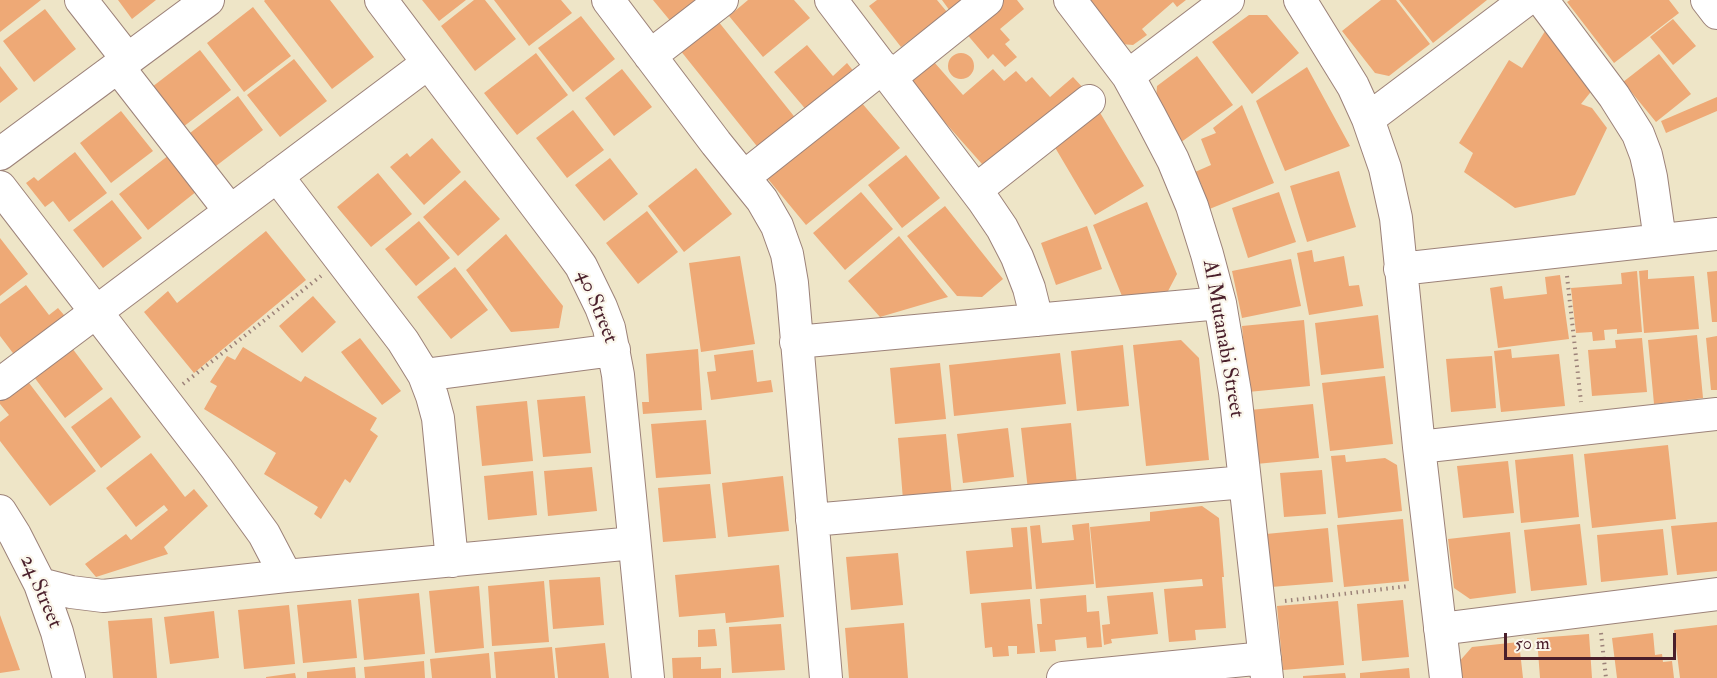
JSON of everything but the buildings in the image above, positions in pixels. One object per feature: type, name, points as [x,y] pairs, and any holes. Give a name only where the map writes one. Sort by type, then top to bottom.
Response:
[{"type":"street","points":[[81,0],[123,63],[230,211]]},
{"type":"street","points":[[0,154],[208,0]]},
{"type":"street","name":"40 Street","points":[[381,0],[581,266],[601,307],[614,350],[621,400],[648,678]]},
{"type":"street","points":[[608,0],[762,200],[777,226],[787,254],[792,284],[826,678]]},
{"type":"street","points":[[650,56],[722,0]]},
{"type":"street","points":[[831,0],[976,190],[1002,228],[1029,288],[1037,320]]},
{"type":"street","points":[[744,177],[987,0]]},
{"type":"street","name":"Al Mutanabi Street","points":[[1070,0],[1128,76],[1150,116],[1173,160],[1207,254],[1220,303],[1235,392],[1266,668]]},
{"type":"street","points":[[1128,76],[1228,0]]},
{"type":"street","points":[[1300,0],[1353,86],[1368,119],[1385,168],[1396,218],[1419,447],[1446,678]]},
{"type":"street","points":[[1368,119],[1526,0]]},
{"type":"street","points":[[1542,0],[1614,96],[1638,134],[1651,177],[1660,240]]},
{"type":"street","points":[[1707,0],[1717,13]]},
{"type":"street","points":[[0,384],[428,63]]},
{"type":"street","points":[[976,190],[1089,101]]},
{"type":"street","points":[[277,176],[403,341],[424,375],[438,418],[452,561]]},
{"type":"street","points":[[0,187],[241,501],[264,534],[286,576]]},
{"type":"street","points":[[1400,269],[1717,234]]},
{"type":"street","points":[[796,342],[1220,303]]},
{"type":"street","points":[[424,375],[614,350]]},
{"type":"street","points":[[1419,447],[1717,414]]},
{"type":"street","points":[[812,520],[1245,482]]},
{"type":"street","name":"24 Street","points":[[0,511],[40,584],[57,632],[69,678]]},
{"type":"street","points":[[40,584],[71,592],[103,596],[634,543]]},
{"type":"street","points":[[1440,629],[1717,594]]},
{"type":"street","points":[[57,632],[79,612],[103,596]]},
{"type":"street","points":[[1063,678],[1266,668]]},
{"type":"path","points":[[1565,251],[1584,429]]},
{"type":"path","points":[[164,399],[341,260]]},
{"type":"path","points":[[1259,604],[1434,583]]},
{"type":"path","points":[[1598,609],[1606,678]]}]
